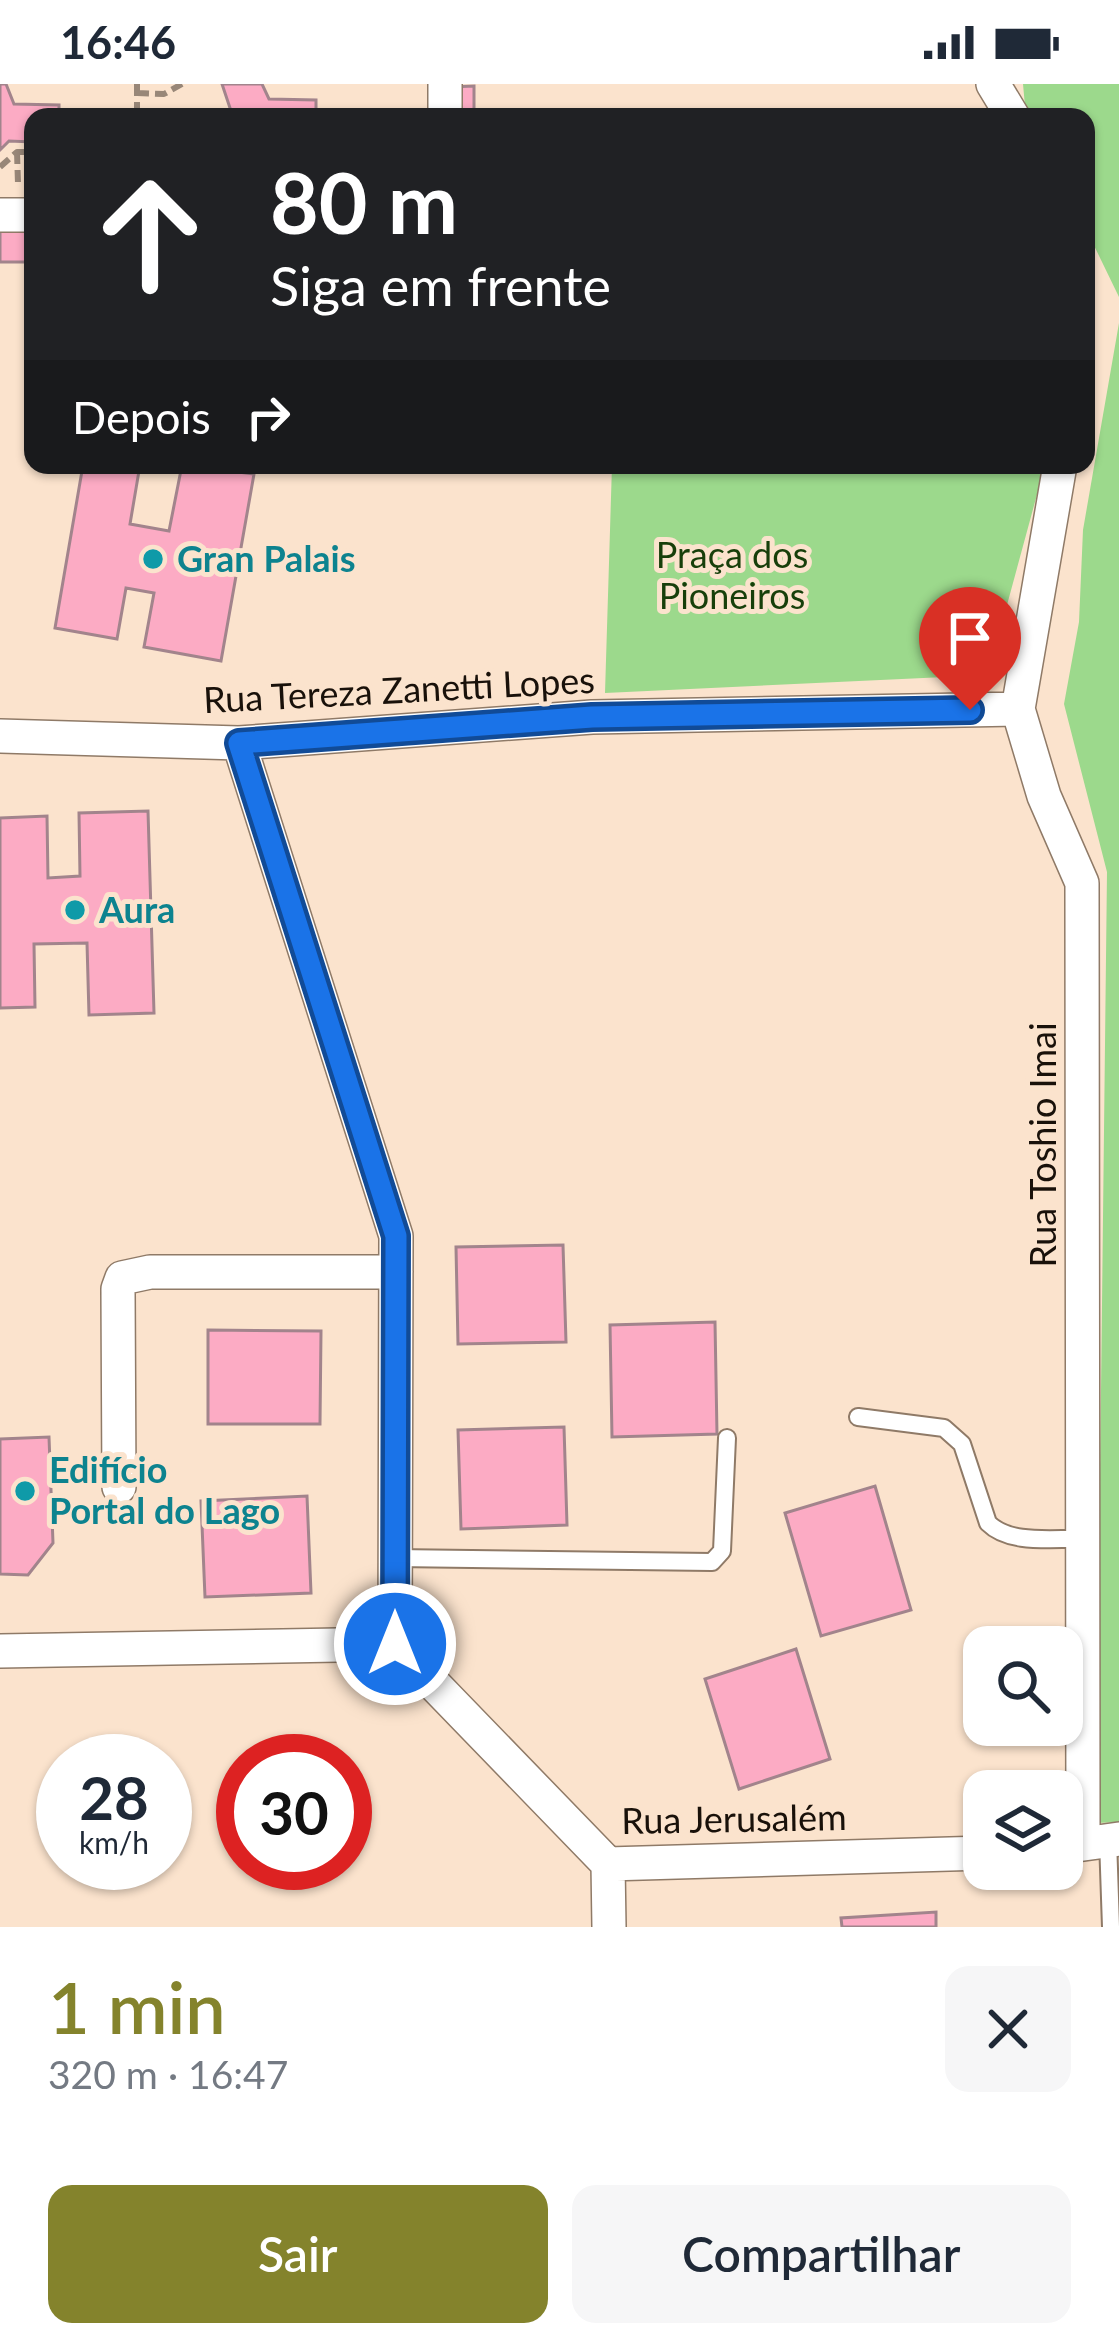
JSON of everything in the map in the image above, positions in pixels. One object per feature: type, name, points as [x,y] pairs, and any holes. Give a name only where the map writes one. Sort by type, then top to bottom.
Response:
[{"type":"street","name":"Rua Toshio Imai","points":[[1058,474],[1018,709],[1044,796],[1082,883],[1082,1539],[1093,1842]]},
{"type":"street","name":"Rua Tereza Zanetti Lopes","points":[[0,736],[239,743],[592,717],[1018,709]]},
{"type":"street","points":[[0,1651],[395,1644],[396,1236],[239,743]]},
{"type":"street","points":[[119,1486],[118,1289],[122,1278],[150,1272],[396,1272]]},
{"type":"street","name":"Rua Jerusalém","points":[[395,1644],[608,1864],[963,1854]]},
{"type":"street","points":[[608,1864],[609,1927]]},
{"type":"lane","points":[[858,1418],[944,1428],[962,1444],[988,1523],[997,1532],[1082,1539]]},
{"type":"lane","points":[[395,1558],[712,1562],[722,1551],[728,1438]]},
{"type":"lane","points":[[1093,1842],[1111,1927]]},
{"type":"path","points":[[137,89],[164,94],[182,84]]},
{"type":"green space","points":[[1023,84],[1119,84],[1119,297],[1095,248],[1095,108],[1025,108]]},
{"type":"green space","points":[[1119,323],[1119,1822],[1096,1823],[1107,872],[1064,704],[1079,622],[1083,530]]},
{"type":"green space","name":"Praça dos Pioneiros","points":[[612,474],[1043,474],[988,675],[605,693]]},
{"type":"building","points":[[0,84],[6,84],[14,104],[59,105],[24,108],[24,142],[9,141],[0,150]]},
{"type":"building","points":[[222,84],[262,84],[269,99],[316,100],[316,108],[230,108]]},
{"type":"building","points":[[474,86],[474,108],[451,108],[451,87]]},
{"type":"building","points":[[0,230],[24,230],[24,262],[0,262]]},
{"type":"building","name":"Gran Palais","points":[[81,474],[138,474],[130,524],[169,531],[180,474],[254,474],[221,661],[144,647],[154,593],[126,588],[117,639],[55,628]]},
{"type":"building","name":"Aura","points":[[148,811],[154,1013],[89,1015],[87,943],[34,944],[35,1007],[0,1008],[0,818],[47,816],[48,878],[80,876],[79,813]]},
{"type":"building","points":[[563,1245],[566,1342],[458,1344],[456,1247]]},
{"type":"building","points":[[715,1322],[717,1434],[612,1437],[610,1325]]},
{"type":"building","points":[[208,1330],[321,1331],[320,1424],[208,1424]]},
{"type":"building","points":[[564,1427],[567,1525],[461,1529],[458,1430]]},
{"type":"building","name":"Edifício Portal do Lago","points":[[49,1437],[53,1543],[28,1575],[0,1574],[0,1439]]},
{"type":"building","points":[[875,1486],[911,1610],[821,1636],[785,1513]]},
{"type":"building","points":[[307,1496],[311,1593],[205,1597],[201,1501]]},
{"type":"building","points":[[796,1649],[830,1759],[739,1789],[705,1679]]},
{"type":"building","points":[[936,1912],[936,1927],[842,1927],[841,1918]]},
{"type":"place","name":"Gran Palais","points":[[153,559]]},
{"type":"place","name":"Aura","points":[[75,910]]},
{"type":"place","name":"Edifício Portal do Lago","points":[[25,1491]]},
{"type":"route","points":[[395,1644],[396,1236],[239,743],[592,717],[970,710]]}]
